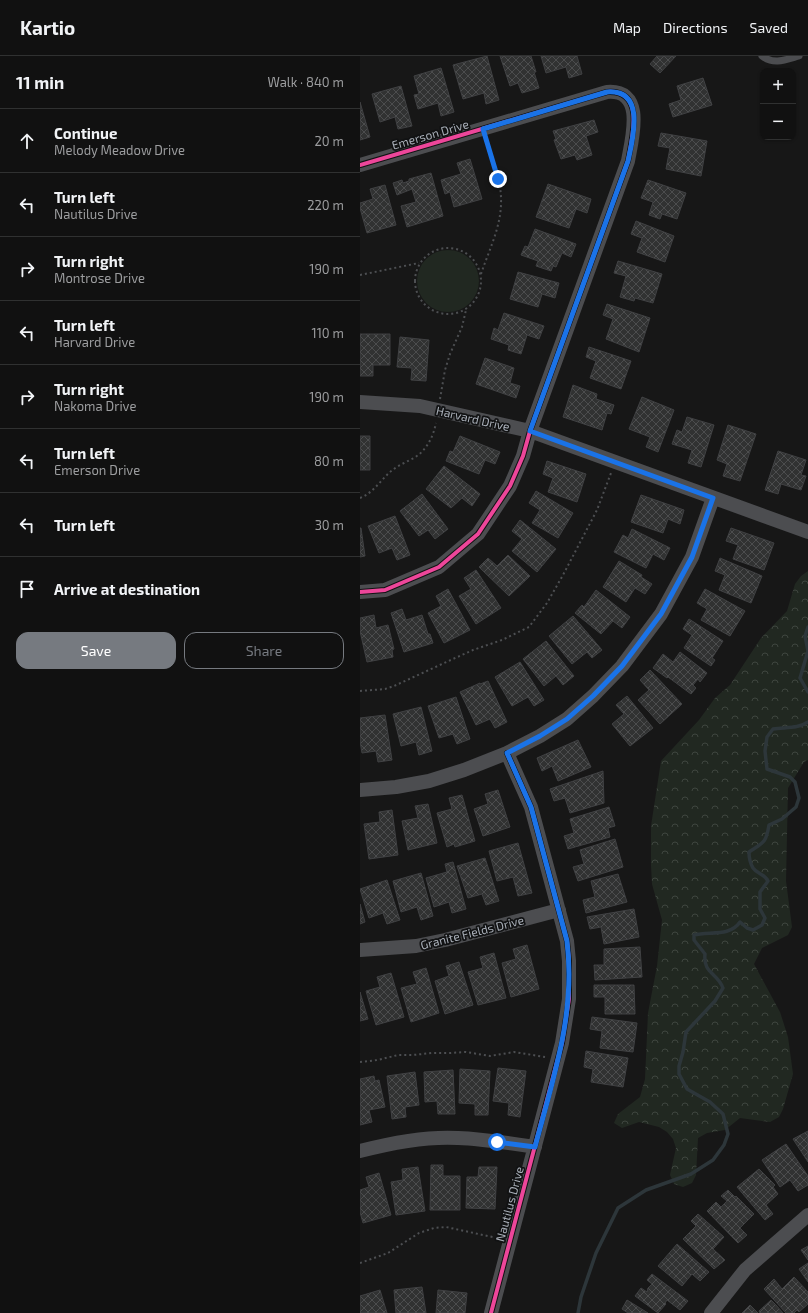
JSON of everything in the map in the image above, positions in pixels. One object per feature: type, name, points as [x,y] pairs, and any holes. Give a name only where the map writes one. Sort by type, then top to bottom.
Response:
[{"type":"street","name":"Emerson Drive","points":[[360,165],[607,92],[622,94],[630,101],[633,111],[634,132],[628,161],[530,431]]},
{"type":"street","name":"Harvard Drive","points":[[360,402],[420,406],[530,431],[808,532]]},
{"type":"street","points":[[360,592],[385,590],[439,566],[478,534],[510,486],[523,456],[530,431]]},
{"type":"street","points":[[360,790],[396,787],[429,781],[464,770],[507,753],[540,736],[567,719],[593,696],[622,666],[665,608],[692,557],[713,498]]},
{"type":"street","name":"Nautilus Drive","points":[[491,1313],[562,1043],[568,1000],[569,961],[567,941],[531,807],[507,753]]},
{"type":"street","name":"Granite Fields Drive","points":[[360,950],[416,946],[458,938],[559,910]]},
{"type":"street","points":[[360,1151],[404,1142],[438,1138],[458,1138],[535,1147]]},
{"type":"street","points":[[711,1313],[745,1270],[808,1215]]},
{"type":"lane","points":[[762,56],[768,60],[778,62],[799,56]]},
{"type":"path","points":[[481,274],[476,262],[466,254],[455,248],[441,249],[429,254],[420,263],[415,275],[415,288],[419,300],[429,309],[441,314],[454,314],[466,310],[475,300],[481,288],[481,274],[500,216],[501,198],[498,179],[483,129]]},
{"type":"path","points":[[360,275],[420,263]]},
{"type":"path","points":[[360,691],[385,689],[394,686],[529,627],[547,603],[563,575],[596,510],[615,462]]},
{"type":"path","points":[[360,1062],[378,1060],[398,1055],[466,1052],[490,1056],[514,1052],[546,1057]]},
{"type":"path","points":[[360,1263],[388,1254],[419,1233],[434,1228],[446,1227],[498,1238]]},
{"type":"green space","points":[[442,250],[454,250],[470,259],[477,269],[479,281],[477,293],[470,303],[454,312],[442,312],[431,307],[422,298],[417,287],[417,275],[422,264],[431,255]]},
{"type":"green space","points":[[808,571],[808,760],[804,762],[788,788],[786,881],[792,927],[788,935],[762,948],[754,964],[780,1012],[788,1037],[793,1074],[783,1109],[779,1117],[770,1122],[740,1118],[725,1130],[707,1133],[698,1138],[696,1175],[692,1183],[683,1187],[674,1184],[670,1175],[676,1148],[673,1139],[667,1132],[659,1127],[639,1122],[622,1128],[614,1123],[618,1114],[640,1097],[645,1079],[648,1013],[657,966],[662,920],[652,884],[651,865],[651,826],[661,761],[699,720],[715,698],[730,685],[761,638],[787,611],[795,584],[801,576]]},
{"type":"building","points":[[487,56],[499,100],[486,104],[484,93],[463,99],[453,65]]},
{"type":"building","points":[[500,56],[531,56],[539,88],[522,93],[518,83],[510,86]]},
{"type":"building","points":[[541,56],[577,56],[582,74],[569,78],[566,67],[546,73]]},
{"type":"building","points":[[657,56],[676,56],[660,73],[650,64]]},
{"type":"building","points":[[441,68],[454,112],[441,116],[438,103],[418,109],[414,95],[419,94],[414,76]]},
{"type":"building","points":[[703,78],[712,105],[673,117],[669,104],[681,100],[677,86]]},
{"type":"building","points":[[401,86],[412,126],[398,129],[395,117],[380,122],[372,94]]},
{"type":"building","points":[[360,102],[370,137],[360,140]]},
{"type":"building","points":[[594,120],[598,132],[586,136],[592,155],[577,160],[575,155],[561,159],[554,140],[556,139],[553,131]]},
{"type":"building","points":[[661,133],[707,141],[701,176],[666,169],[670,148],[658,146]]},
{"type":"building","points":[[470,159],[482,199],[454,207],[450,192],[445,194],[441,180],[461,174],[457,163]]},
{"type":"building","points":[[431,173],[443,216],[407,227],[401,206],[416,202],[412,189],[397,195],[393,183],[402,180],[403,183],[409,181],[409,179]]},
{"type":"building","points":[[648,180],[686,193],[677,219],[662,214],[660,219],[649,215],[653,202],[641,198]]},
{"type":"building","points":[[548,184],[591,199],[587,213],[576,209],[569,228],[536,217]]},
{"type":"building","points":[[385,185],[396,225],[367,233],[360,203],[373,199],[370,189]]},
{"type":"building","points":[[636,221],[674,236],[665,262],[637,252],[642,238],[631,234]]},
{"type":"building","points":[[535,229],[576,244],[571,257],[562,253],[556,267],[553,266],[551,271],[536,266],[538,261],[521,255],[525,246],[528,247]]},
{"type":"building","points":[[618,261],[662,274],[653,303],[635,298],[634,301],[620,297],[626,276],[614,273]]},
{"type":"building","points":[[518,272],[559,283],[555,298],[542,294],[538,307],[510,299]]},
{"type":"building","points":[[607,304],[650,318],[639,352],[606,339],[613,319],[603,315]]},
{"type":"building","points":[[504,313],[544,326],[539,339],[527,335],[521,354],[508,350],[509,345],[491,339],[494,328],[498,330]]},
{"type":"building","points":[[360,334],[390,334],[390,365],[373,365],[373,376],[360,376]]},
{"type":"building","points":[[400,337],[429,340],[426,381],[411,380],[412,368],[397,367]]},
{"type":"building","points":[[589,347],[631,361],[621,389],[590,378],[596,361],[586,357]]},
{"type":"building","points":[[485,358],[514,368],[510,383],[520,386],[516,398],[476,384]]},
{"type":"building","points":[[573,385],[597,394],[596,399],[614,405],[611,414],[607,413],[602,430],[563,417]]},
{"type":"building","points":[[642,397],[674,410],[658,452],[646,447],[650,437],[629,429]]},
{"type":"building","points":[[687,417],[714,425],[701,467],[688,463],[692,450],[672,444],[677,430],[682,432]]},
{"type":"building","points":[[728,425],[756,434],[740,481],[723,476],[727,464],[717,460]]},
{"type":"building","points":[[360,436],[370,436],[370,470],[360,470]]},
{"type":"building","points":[[460,436],[500,452],[495,464],[485,460],[479,474],[446,461],[450,451],[453,452]]},
{"type":"building","points":[[778,451],[806,460],[801,475],[806,476],[801,490],[781,484],[778,494],[765,490]]},
{"type":"building","points":[[547,461],[586,474],[577,502],[548,492],[553,478],[543,474]]},
{"type":"building","points":[[444,466],[480,494],[472,506],[462,498],[451,508],[426,489]]},
{"type":"building","points":[[536,491],[573,513],[558,538],[532,523],[540,510],[529,503]]},
{"type":"building","points":[[422,494],[448,529],[435,539],[428,530],[419,536],[400,511]]},
{"type":"building","points":[[641,495],[684,510],[680,524],[668,519],[663,533],[631,522]]},
{"type":"building","points":[[395,516],[410,555],[397,560],[392,548],[379,553],[368,526]]},
{"type":"building","points":[[520,520],[556,549],[537,572],[512,551],[522,539],[512,531]]},
{"type":"building","points":[[360,528],[365,556],[360,557]]},
{"type":"building","points":[[731,528],[774,543],[764,570],[733,559],[738,545],[726,541]]},
{"type":"building","points":[[632,529],[670,548],[664,560],[653,554],[646,568],[614,552],[623,535],[628,538]]},
{"type":"building","points":[[508,555],[530,576],[509,596],[479,567],[488,558],[497,566]]},
{"type":"building","points":[[720,558],[762,576],[751,603],[719,590],[725,575],[715,571]]},
{"type":"building","points":[[619,561],[642,575],[641,577],[652,584],[645,594],[635,588],[626,602],[603,587]]},
{"type":"building","points":[[476,570],[501,608],[476,624],[459,596],[471,589],[464,578]]},
{"type":"building","points":[[448,589],[470,630],[444,643],[428,613],[441,606],[436,596]]},
{"type":"building","points":[[705,589],[745,611],[730,636],[701,620],[707,609],[697,603]]},
{"type":"building","points":[[596,590],[630,617],[622,628],[613,621],[601,634],[575,613],[582,605],[584,607]]},
{"type":"building","points":[[402,609],[406,620],[422,615],[428,634],[430,634],[433,643],[404,652],[391,613]]},
{"type":"building","points":[[374,615],[376,628],[388,625],[394,649],[392,650],[393,657],[367,662],[360,631],[360,618]]},
{"type":"building","points":[[573,616],[602,650],[592,658],[587,652],[572,664],[549,636]]},
{"type":"building","points":[[689,619],[723,641],[712,658],[715,660],[711,666],[684,648],[692,635],[683,629]]},
{"type":"building","points":[[546,641],[574,676],[563,685],[556,676],[544,686],[523,659]]},
{"type":"building","points":[[680,652],[707,673],[700,682],[698,679],[693,685],[696,688],[691,694],[653,668],[663,654],[673,662]]},
{"type":"building","points":[[520,662],[544,700],[534,706],[528,697],[512,706],[495,677]]},
{"type":"building","points":[[650,670],[682,704],[660,724],[638,700],[649,690],[640,680]]},
{"type":"building","points":[[488,681],[507,722],[495,728],[490,719],[476,725],[460,692]]},
{"type":"building","points":[[627,696],[653,728],[630,746],[612,724],[624,714],[616,705]]},
{"type":"building","points":[[456,697],[470,739],[457,744],[453,734],[439,738],[428,706]]},
{"type":"building","points":[[421,707],[432,751],[419,755],[416,742],[401,746],[393,714]]},
{"type":"building","points":[[385,715],[392,760],[378,762],[376,751],[362,753],[360,741],[360,718]]},
{"type":"building","points":[[578,740],[591,767],[558,781],[552,766],[542,771],[537,758]]},
{"type":"building","points":[[603,771],[604,803],[570,813],[565,798],[554,801],[550,789]]},
{"type":"building","points":[[498,790],[510,827],[483,836],[474,809],[488,804],[485,794]]},
{"type":"building","points":[[462,795],[475,841],[455,847],[454,844],[447,847],[437,813],[452,809],[449,798]]},
{"type":"building","points":[[428,804],[437,843],[408,850],[402,821],[418,818],[415,806]]},
{"type":"building","points":[[609,807],[615,826],[608,828],[610,837],[568,849],[564,836],[574,833],[570,819]]},
{"type":"building","points":[[392,810],[398,855],[369,859],[364,824],[380,822],[379,812]]},
{"type":"building","points":[[615,839],[623,867],[578,881],[573,867],[584,864],[580,850]]},
{"type":"building","points":[[518,843],[532,893],[518,896],[513,877],[497,881],[489,851]]},
{"type":"building","points":[[485,858],[499,901],[486,905],[482,894],[468,898],[457,866]]},
{"type":"building","points":[[453,862],[466,909],[452,913],[449,902],[434,907],[426,878],[447,872],[445,864]]},
{"type":"building","points":[[421,873],[433,916],[421,920],[417,907],[401,912],[393,881]]},
{"type":"building","points":[[618,874],[627,902],[586,913],[583,900],[595,897],[591,881]]},
{"type":"building","points":[[387,880],[400,920],[387,924],[383,913],[369,918],[360,889]]},
{"type":"building","points":[[360,904],[365,922],[360,924]]},
{"type":"building","points":[[634,909],[639,937],[604,944],[601,927],[590,929],[587,917]]},
{"type":"building","points":[[527,945],[539,989],[511,997],[502,963],[516,959],[513,949]]},
{"type":"building","points":[[640,947],[642,977],[595,980],[594,965],[604,965],[604,949]]},
{"type":"building","points":[[494,953],[506,998],[478,1005],[468,972],[483,968],[480,957]]},
{"type":"building","points":[[459,962],[473,1005],[445,1014],[435,981],[449,976],[446,966]]},
{"type":"building","points":[[426,968],[439,1013],[411,1022],[401,988],[417,984],[413,972]]},
{"type":"building","points":[[391,973],[404,1017],[376,1025],[366,991],[380,987],[377,977]]},
{"type":"building","points":[[594,985],[634,985],[635,1014],[605,1014],[605,997],[594,997]]},
{"type":"building","points":[[360,992],[368,1019],[360,1021]]},
{"type":"building","points":[[592,1017],[637,1023],[633,1052],[600,1048],[602,1031],[590,1029]]},
{"type":"building","points":[[586,1051],[628,1058],[623,1087],[591,1082],[593,1069],[584,1067]]},
{"type":"building","points":[[498,1068],[526,1071],[520,1117],[508,1115],[509,1103],[493,1101]]},
{"type":"building","points":[[460,1069],[490,1071],[488,1115],[475,1115],[475,1104],[459,1103]]},
{"type":"building","points":[[453,1070],[455,1114],[438,1114],[437,1101],[425,1102],[424,1072]]},
{"type":"building","points":[[415,1072],[419,1105],[405,1107],[406,1117],[392,1119],[387,1076]]},
{"type":"building","points":[[374,1076],[375,1081],[379,1080],[385,1107],[369,1110],[372,1122],[360,1125],[360,1079]]},
{"type":"building","points":[[808,1131],[808,1162],[793,1139]]},
{"type":"building","points":[[786,1144],[808,1176],[808,1185],[798,1191],[790,1180],[780,1187],[762,1160]]},
{"type":"building","points":[[431,1165],[443,1165],[443,1176],[460,1176],[460,1210],[430,1210]]},
{"type":"building","points":[[418,1167],[425,1211],[396,1215],[391,1182],[403,1180],[402,1169]]},
{"type":"building","points":[[479,1167],[497,1167],[495,1209],[466,1208],[467,1177],[478,1177]]},
{"type":"building","points":[[759,1169],[775,1185],[773,1187],[778,1194],[766,1205],[773,1214],[765,1220],[737,1187]]},
{"type":"building","points":[[379,1173],[391,1215],[363,1223],[360,1212],[360,1190],[369,1187],[366,1177]]},
{"type":"building","points":[[728,1190],[754,1214],[740,1228],[747,1235],[738,1243],[707,1211],[716,1202],[721,1207],[727,1201],[721,1196]]},
{"type":"building","points":[[698,1214],[724,1237],[713,1249],[725,1260],[714,1269],[683,1239],[696,1226],[691,1221]]},
{"type":"building","points":[[677,1244],[709,1272],[700,1281],[692,1274],[682,1286],[658,1266]]},
{"type":"building","points":[[808,1246],[808,1260],[801,1250]]},
{"type":"building","points":[[808,1263],[808,1282],[799,1269]]},
{"type":"building","points":[[652,1274],[688,1301],[680,1310],[667,1300],[665,1303],[666,1304],[658,1313],[635,1296],[641,1288],[647,1292],[648,1288],[652,1284],[647,1280]]},
{"type":"building","points":[[794,1277],[808,1292],[808,1304],[799,1312],[797,1310],[794,1313],[786,1313],[764,1289],[774,1279],[782,1289]]},
{"type":"building","points":[[422,1287],[426,1313],[396,1313],[394,1290]]},
{"type":"building","points":[[380,1290],[387,1313],[360,1313],[360,1296]]},
{"type":"building","points":[[438,1290],[467,1293],[465,1313],[436,1313]]},
{"type":"building","points":[[627,1300],[648,1313],[628,1313],[622,1309]]},
{"type":"building","points":[[771,1300],[783,1313],[760,1313],[759,1311]]},
{"type":"building","points":[[750,1305],[758,1313],[742,1313]]},
{"type":"waterway","points":[[808,627],[805,636],[808,651],[800,678],[808,692]]},
{"type":"waterway","points":[[578,1313],[581,1297],[596,1253],[618,1208],[646,1190],[691,1174],[713,1160],[724,1145],[728,1134],[723,1114],[710,1102],[687,1089],[679,1074],[679,1066],[686,1032],[715,1001],[723,988],[706,966],[705,954],[694,940],[694,935],[725,932],[736,927],[740,922],[747,928],[753,930],[762,925],[765,918],[760,909],[760,892],[768,881],[753,868],[749,852],[764,842],[769,825],[782,819],[796,807],[799,798],[795,782],[790,777],[767,769],[765,751],[767,737],[773,729],[796,727],[808,722]]},
{"type":"cycle path","points":[[360,165],[607,92],[619,93],[627,98],[632,106],[634,117],[628,161],[530,431],[523,456],[510,486],[478,534],[439,567],[385,590],[360,592]]},
{"type":"cycle path","points":[[491,1313],[562,1043],[569,999],[569,961],[567,941],[531,807],[507,753]]},
{"type":"route","points":[[497,1142],[535,1147],[562,1043],[570,979],[567,941],[531,807],[507,753],[540,736],[567,719],[593,696],[622,666],[661,614],[692,557],[713,498],[530,431],[628,161],[634,132],[633,111],[630,101],[622,94],[607,92],[483,129],[498,179]]}]
